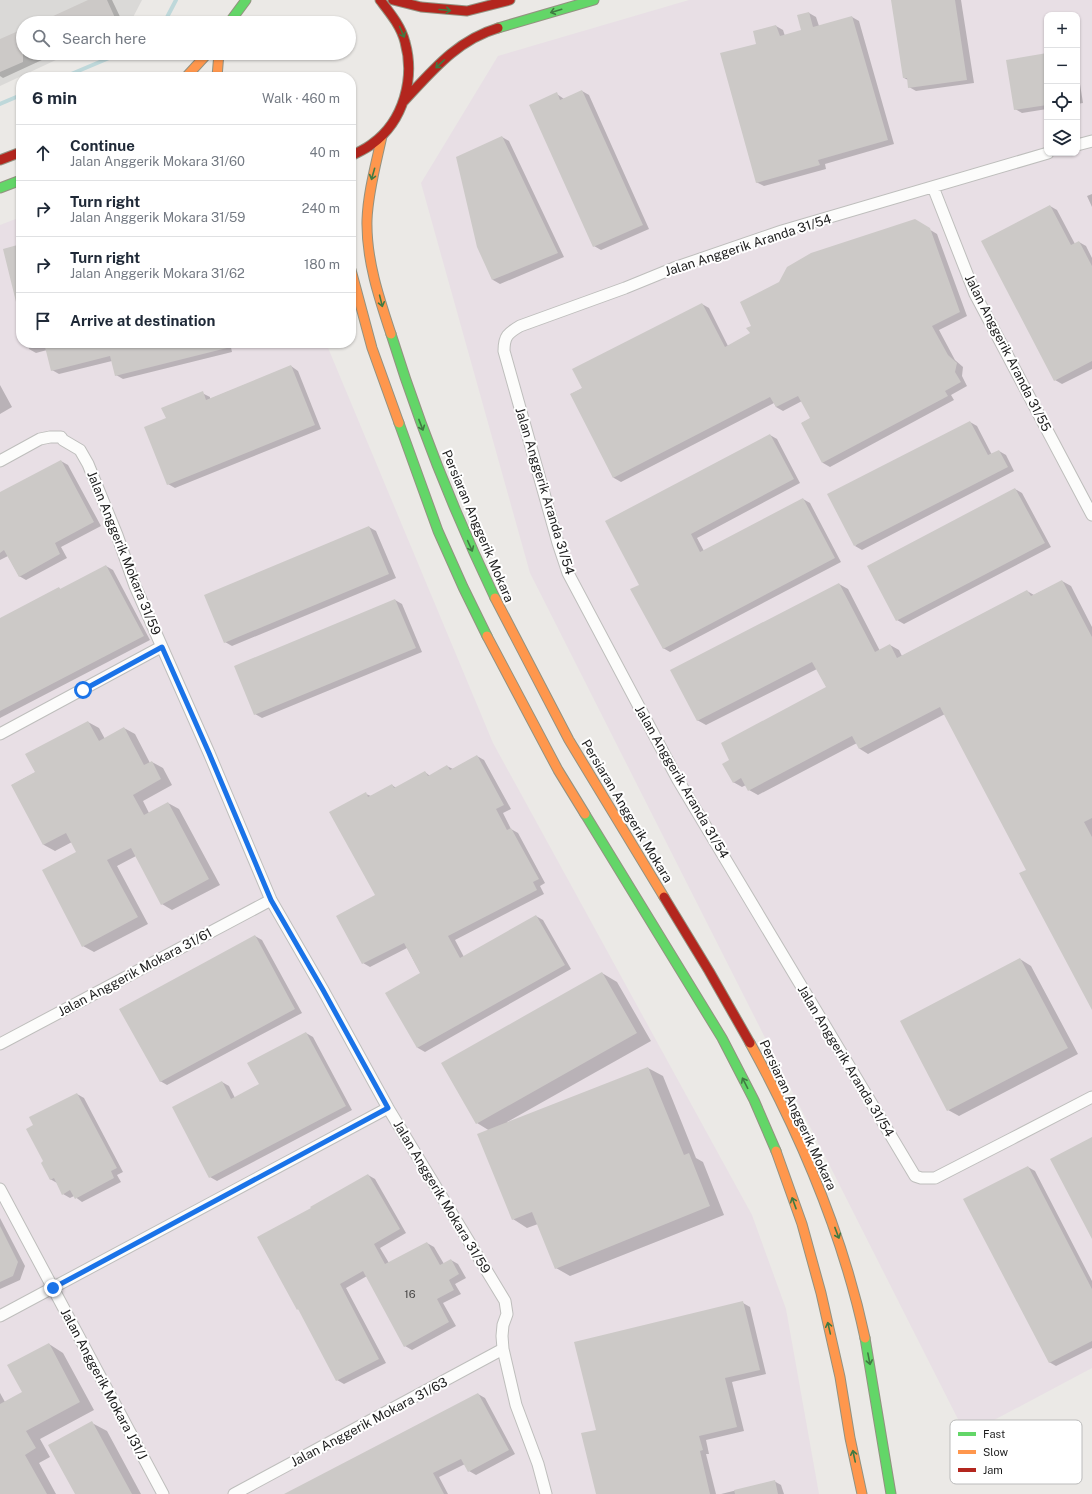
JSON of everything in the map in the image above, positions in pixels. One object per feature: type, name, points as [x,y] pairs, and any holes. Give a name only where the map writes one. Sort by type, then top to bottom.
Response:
[{"type":"main road","points":[[233,16],[246,0]]},
{"type":"main road","points":[[356,154],[382,136],[391,125],[404,101],[408,85],[410,68],[404,36],[387,7],[380,0]]},
{"type":"main road","points":[[393,0],[421,7],[467,11],[510,0]]},
{"type":"main road","points":[[404,101],[438,65],[460,46],[482,33],[594,0]]},
{"type":"main road","points":[[191,72],[202,60]]},
{"type":"main road","points":[[217,72],[218,60]]},
{"type":"main road","name":"Persiaran Anggerik Mokara","points":[[382,136],[371,183],[368,207],[367,230],[370,256],[387,324],[423,430],[448,497],[508,627],[578,757],[742,1028],[781,1103],[838,1235],[861,1316],[891,1494]]},
{"type":"main road","points":[[0,160],[16,154]]},
{"type":"main road","points":[[0,188],[16,182]]},
{"type":"main road","points":[[356,289],[372,348],[389,396],[438,531],[463,587],[558,770],[722,1038],[754,1100],[771,1139],[802,1224],[821,1293],[840,1377],[850,1438],[862,1494]]},
{"type":"street","points":[[1080,144],[1092,141]]},
{"type":"street","name":"Jalan Anggerik Aranda 31/54","points":[[1044,154],[782,231],[674,268],[625,288],[520,326],[508,333],[504,341],[504,351],[558,543],[568,573],[678,780],[915,1176],[921,1178],[935,1178],[1092,1096]]},
{"type":"street","name":"Jalan Anggerik Aranda 31/55","points":[[934,187],[975,294],[1092,516]]},
{"type":"street","name":"Jalan Anggerik Mokara 31/59","points":[[0,461],[40,439],[61,437],[63,440],[80,450],[88,464],[117,535],[135,586],[209,753],[271,900],[388,1108],[505,1301],[506,1314],[502,1336],[503,1349],[516,1405],[538,1464],[546,1494]]},
{"type":"street","points":[[0,734],[162,647]]},
{"type":"street","name":"Jalan Anggerik Mokara 31/61","points":[[0,1044],[271,900]]},
{"type":"street","points":[[0,1316],[388,1108]]},
{"type":"street","name":"Jalan Anggerik Mokara J31/J","points":[[0,1189],[163,1494]]},
{"type":"street","name":"Jalan Anggerik Mokara 31/63","points":[[234,1494],[503,1349]]},
{"type":"shaded area","points":[[0,0],[142,0],[134,16],[16,16],[16,60],[56,60],[30,72],[16,72],[16,79],[0,86]]},
{"type":"shaded area","points":[[689,0],[1092,0],[1092,1368],[994,1420],[958,1420],[530,573],[421,183],[498,56]]},
{"type":"shaded area","points":[[16,219],[16,348],[328,348],[493,743],[752,1215],[786,1309],[819,1494],[0,1494],[0,225]]},
{"type":"building","points":[[88,0],[107,0],[114,16],[53,16]]},
{"type":"building","points":[[891,0],[955,0],[967,80],[908,88],[907,78],[903,78]]},
{"type":"building","points":[[809,12],[813,27],[852,16],[888,140],[818,160],[820,165],[756,183],[720,53],[756,44],[753,31],[776,25],[780,36],[801,30],[797,15]]},
{"type":"building","points":[[16,32],[16,60],[23,60],[23,62],[0,72],[0,39]]},
{"type":"building","points":[[1044,54],[1044,105],[1014,110],[1006,60]]},
{"type":"building","points":[[582,90],[643,225],[593,247],[529,105],[557,92],[560,100]]},
{"type":"building","points":[[502,136],[558,253],[492,280],[477,247],[456,157]]},
{"type":"building","points":[[1050,205],[1071,245],[1079,241],[1092,266],[1092,361],[1054,381],[981,241]]},
{"type":"building","points":[[915,219],[930,228],[960,312],[932,326],[948,355],[957,363],[955,372],[961,382],[945,391],[948,396],[822,463],[801,423],[810,418],[798,396],[776,407],[770,397],[613,478],[570,394],[582,388],[572,369],[702,303],[725,347],[750,333],[746,328],[751,326],[740,302],[779,282],[787,267],[811,253]]},
{"type":"building","points":[[16,245],[16,302],[3,249]]},
{"type":"building","points":[[45,348],[227,348],[115,376],[110,356],[51,371]]},
{"type":"building","points":[[291,365],[315,425],[167,485],[144,427],[166,418],[161,408],[203,391],[206,400]]},
{"type":"building","points":[[970,421],[988,455],[999,450],[1008,467],[854,546],[827,494]]},
{"type":"building","points":[[770,434],[794,479],[691,534],[700,552],[803,498],[835,558],[663,649],[630,589],[639,585],[605,521]]},
{"type":"building","points":[[61,460],[94,522],[55,543],[60,554],[19,577],[4,550],[0,553],[0,492]]},
{"type":"building","points":[[1015,488],[1045,543],[896,621],[867,566]]},
{"type":"building","points":[[369,526],[389,574],[224,643],[204,595]]},
{"type":"building","points":[[106,565],[144,636],[0,711],[0,618],[59,587],[60,589]]},
{"type":"building","points":[[1062,580],[1092,637],[1092,818],[1084,822],[1092,837],[1092,1010],[1019,873],[1026,870],[940,707],[859,749],[852,736],[748,791],[741,778],[733,783],[722,764],[729,760],[721,743],[826,687],[812,662],[697,721],[670,670],[839,583],[875,652],[890,644],[897,658],[1027,590],[1031,596]]},
{"type":"building","points":[[395,599],[416,648],[254,715],[234,666]]},
{"type":"building","points":[[88,721],[99,741],[124,727],[144,765],[152,761],[161,779],[133,795],[144,815],[168,802],[209,879],[161,905],[131,848],[107,860],[138,917],[82,947],[42,870],[76,852],[66,833],[43,845],[11,785],[35,772],[25,754]]},
{"type":"building","points":[[477,755],[504,805],[496,809],[507,830],[511,828],[539,879],[533,882],[537,890],[448,936],[460,958],[536,915],[565,965],[417,1048],[385,993],[420,973],[404,943],[362,964],[336,916],[375,895],[329,812],[366,792],[368,797],[392,784],[394,788],[425,771],[428,776],[447,765],[450,770]]},
{"type":"building","points":[[255,935],[295,1009],[160,1082],[119,1009]]},
{"type":"building","points":[[1020,958],[1068,1048],[947,1111],[900,1021]]},
{"type":"building","points":[[602,972],[637,1033],[476,1124],[441,1063]]},
{"type":"building","points":[[306,1032],[346,1106],[209,1178],[172,1107],[222,1081],[231,1099],[259,1084],[247,1063]]},
{"type":"building","points":[[648,1067],[684,1155],[689,1153],[710,1206],[555,1269],[532,1212],[512,1220],[477,1134]]},
{"type":"building","points":[[77,1093],[117,1168],[111,1171],[114,1178],[75,1199],[70,1190],[62,1195],[54,1178],[50,1180],[41,1163],[43,1161],[26,1129],[33,1125],[29,1117]]},
{"type":"building","points":[[1092,1137],[1092,1239],[1050,1159]]},
{"type":"building","points":[[1028,1166],[1092,1289],[1092,1341],[1049,1363],[963,1199]]},
{"type":"building","points":[[368,1174],[400,1229],[374,1244],[385,1264],[427,1242],[440,1265],[451,1259],[459,1274],[449,1280],[454,1290],[437,1299],[449,1322],[404,1347],[363,1271],[340,1284],[379,1359],[336,1381],[298,1309],[297,1310],[257,1237],[311,1208],[310,1207]]},
{"type":"building","points":[[0,1226],[18,1262],[13,1276],[0,1282]]},
{"type":"building","points":[[743,1301],[760,1370],[725,1378],[737,1427],[699,1436],[703,1450],[700,1451],[710,1494],[596,1494],[581,1433],[596,1430],[574,1342]]},
{"type":"building","points":[[49,1343],[80,1402],[26,1431],[36,1448],[25,1455],[47,1494],[0,1494],[0,1404],[22,1392],[7,1365]]},
{"type":"building","points":[[478,1393],[509,1450],[468,1472],[461,1459],[433,1473],[444,1494],[284,1494]]},
{"type":"building","points":[[92,1421],[132,1494],[75,1494],[48,1445]]},
{"type":"building","points":[[775,1480],[778,1494],[735,1494],[734,1490]]},
{"type":"waterway","points":[[168,16],[176,0]]},
{"type":"waterway","points":[[76,72],[104,60]]},
{"type":"waterway","points":[[0,104],[16,97]]},
{"type":"traffic: fast","points":[[234,16],[246,0]]},
{"type":"traffic: fast","points":[[498,28],[594,0]]},
{"type":"traffic: fast","points":[[0,188],[16,182]]},
{"type":"traffic: fast","points":[[391,334],[413,401],[438,468],[465,533],[495,598]]},
{"type":"traffic: fast","points":[[399,423],[438,531],[487,636]]},
{"type":"traffic: fast","points":[[585,814],[722,1038],[754,1100],[776,1151]]},
{"type":"traffic: fast","points":[[865,1338],[891,1494]]},
{"type":"traffic: slow","points":[[191,72],[202,60]]},
{"type":"traffic: slow","points":[[217,72],[218,60]]},
{"type":"traffic: slow","points":[[382,136],[369,199],[367,235],[374,278],[391,334]]},
{"type":"traffic: slow","points":[[356,289],[372,348],[399,423]]},
{"type":"traffic: slow","points":[[495,598],[569,740],[664,897]]},
{"type":"traffic: slow","points":[[487,636],[558,770],[585,814]]},
{"type":"traffic: slow","points":[[750,1043],[769,1078],[803,1150],[818,1187],[845,1262],[865,1338]]},
{"type":"traffic: slow","points":[[776,1151],[802,1224],[821,1293],[840,1377],[850,1438],[862,1494]]},
{"type":"traffic: jam","points":[[356,154],[372,144],[392,123],[399,111],[407,84],[409,70],[405,42],[395,20],[380,0]]},
{"type":"traffic: jam","points":[[393,0],[421,7],[467,11],[510,0]]},
{"type":"traffic: jam","points":[[404,101],[435,68],[458,48],[483,33],[498,28]]},
{"type":"traffic: jam","points":[[0,160],[16,154]]},
{"type":"traffic: jam","points":[[664,897],[709,971],[750,1043]]},
{"type":"route","points":[[53,1288],[388,1108],[271,900],[209,753],[162,647],[83,690]]}]
